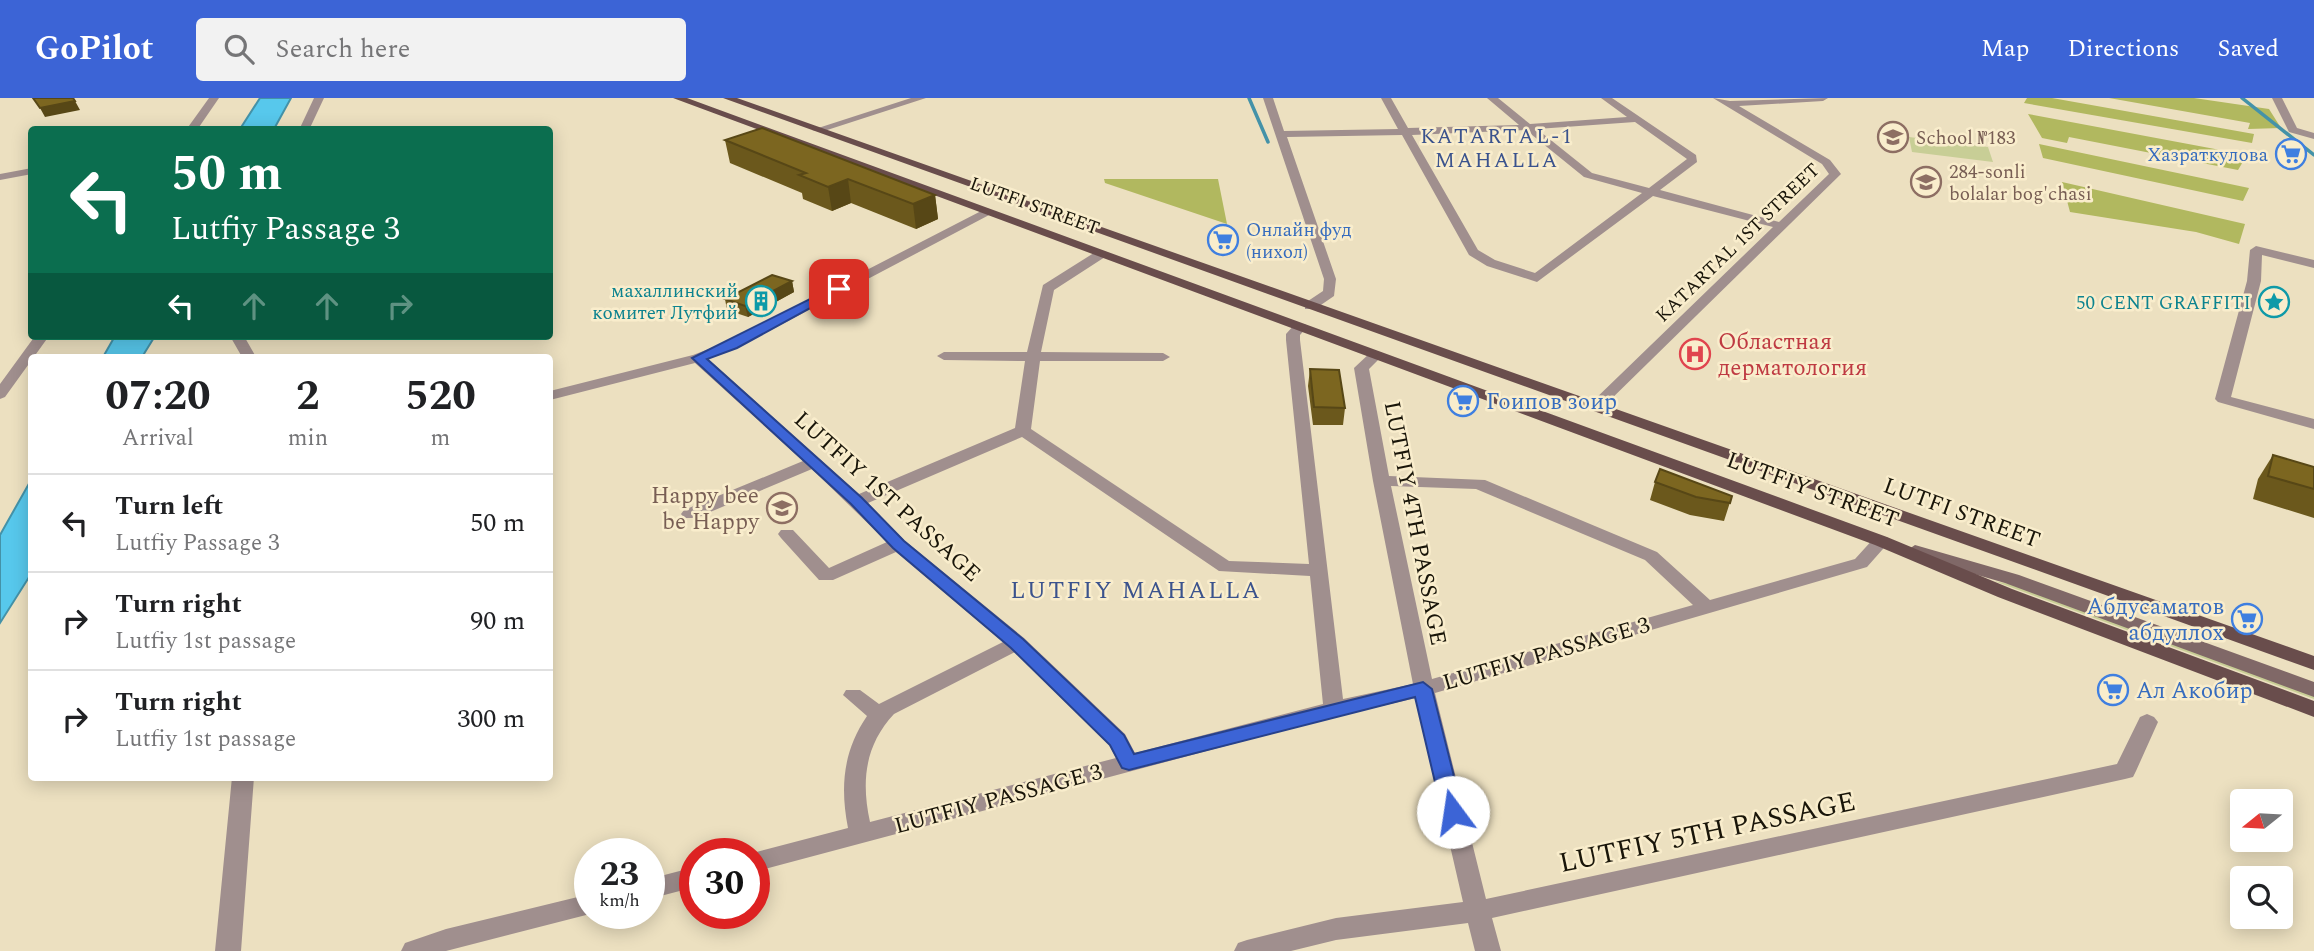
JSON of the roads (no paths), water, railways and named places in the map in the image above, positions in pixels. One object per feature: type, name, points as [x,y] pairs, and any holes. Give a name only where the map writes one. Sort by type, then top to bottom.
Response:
[{"type":"main road","name":"LUTFI STREET","points":[[678,98],[1376,355]]},
{"type":"main road","name":"LUTFI STREET","points":[[728,98],[1310,306]]},
{"type":"main road","points":[[726,116],[747,114],[754,107]]},
{"type":"main road","points":[[782,136],[781,133],[786,128],[812,128]]},
{"type":"main road","points":[[1310,306],[1595,407]]},
{"type":"main road","name":"LUTFIY STREET","points":[[1376,355],[1881,541],[2012,579],[2314,690]]},
{"type":"main road","name":"LUTFI STREET","points":[[1595,407],[2314,663]]},
{"type":"main road","points":[[1723,483],[1750,479],[1750,469],[1742,459]]},
{"type":"main road","points":[[1881,541],[2005,593],[2314,709]]},
{"type":"street","points":[[194,126],[214,98]]},
{"type":"street","points":[[306,126],[319,98]]},
{"type":"street","points":[[812,128],[921,98]]},
{"type":"street","points":[[1268,98],[1330,279],[1329,293],[1310,306]]},
{"type":"street","points":[[1386,98],[1477,256],[1491,264],[1537,278],[1693,160],[1691,155],[1608,98]]},
{"type":"street","points":[[1492,98],[1588,175],[1782,226]]},
{"type":"street","points":[[1723,101],[1824,98]]},
{"type":"street","points":[[2277,98],[2293,130],[2314,136]]},
{"type":"street","name":"KATARTAL 1ST STREET","points":[[1595,407],[1833,176],[1835,170],[1723,101]]},
{"type":"street","points":[[1282,134],[1530,128],[1637,119]]},
{"type":"street","points":[[0,177],[28,171]]},
{"type":"street","points":[[553,394],[698,358],[732,345],[987,212]]},
{"type":"street","points":[[2314,264],[2256,250],[2254,282],[2223,399],[2314,424]]},
{"type":"street","points":[[1023,431],[1033,357],[1048,288],[1101,254]]},
{"type":"street","points":[[1300,327],[1293,334],[1293,340],[1334,709]]},
{"type":"street","points":[[0,394],[28,355]]},
{"type":"street","name":"LUTFIY 4TH PASSAGE","points":[[1376,355],[1361,368],[1381,481],[1423,689],[1488,951]]},
{"type":"street","points":[[944,356],[1163,357]]},
{"type":"street","name":"LUTFIY 1ST PASSAGE","points":[[698,358],[857,501],[898,544],[1017,643],[1117,740],[1129,762]]},
{"type":"street","points":[[1023,431],[1225,567],[1317,570]]},
{"type":"street","points":[[857,501],[1023,431]]},
{"type":"street","points":[[690,514],[814,462]]},
{"type":"street","points":[[1381,481],[1479,484],[1651,556],[1705,606]]},
{"type":"street","points":[[787,534],[826,576],[898,544]]},
{"type":"street","name":"LUTFIY PASSAGE 3","points":[[770,858],[1129,762],[1423,689],[1861,563],[1881,541]]},
{"type":"street","points":[[861,835],[853,805],[855,760],[866,731],[880,715],[1017,643]]},
{"type":"street","points":[[853,695],[880,715]]},
{"type":"street","name":"LUTFIY 5TH PASSAGE","points":[[1247,951],[1336,929],[1477,911],[2125,771],[2147,722]]},
{"type":"street","points":[[228,951],[243,781]]},
{"type":"street","points":[[414,951],[446,940],[574,908]]},
{"type":"water","points":[[260,98],[291,98],[276,126],[242,126]]},
{"type":"water","points":[[113,340],[153,340],[144,354],[105,354]]},
{"type":"water","points":[[28,485],[28,579],[0,623],[0,535]]},
{"type":"waterway","points":[[1249,98],[1268,142]]},
{"type":"waterway","points":[[2242,98],[2314,155]]},
{"type":"place","name":"School №183","points":[[1893,137]]},
{"type":"place","name":"Хазраткулова","points":[[2291,154]]},
{"type":"place","name":"284-sonli bolalar bog'chasi","points":[[1926,182]]},
{"type":"place","name":"Онлайн фуд (нихол)","points":[[1223,240]]},
{"type":"place","name":"махаллинский комитет Лутфий","points":[[761,301]]},
{"type":"place","name":"50 CENT GRAFFITI","points":[[2274,302]]},
{"type":"place","name":"Областная дерматология","points":[[1695,354]]},
{"type":"place","name":"Гоипов зоир","points":[[1463,401]]},
{"type":"place","name":"Happy bee be Happy","points":[[782,508]]},
{"type":"place","name":"Абдусаматов абдуллох","points":[[2247,619]]},
{"type":"place","name":"Ал Акобир","points":[[2113,690]]},
{"type":"district","name":"KATARTAL-1 MAHALLA","points":[[1497,148]]},
{"type":"district","name":"LUTFIY MAHALLA","points":[[1136,590]]}]
